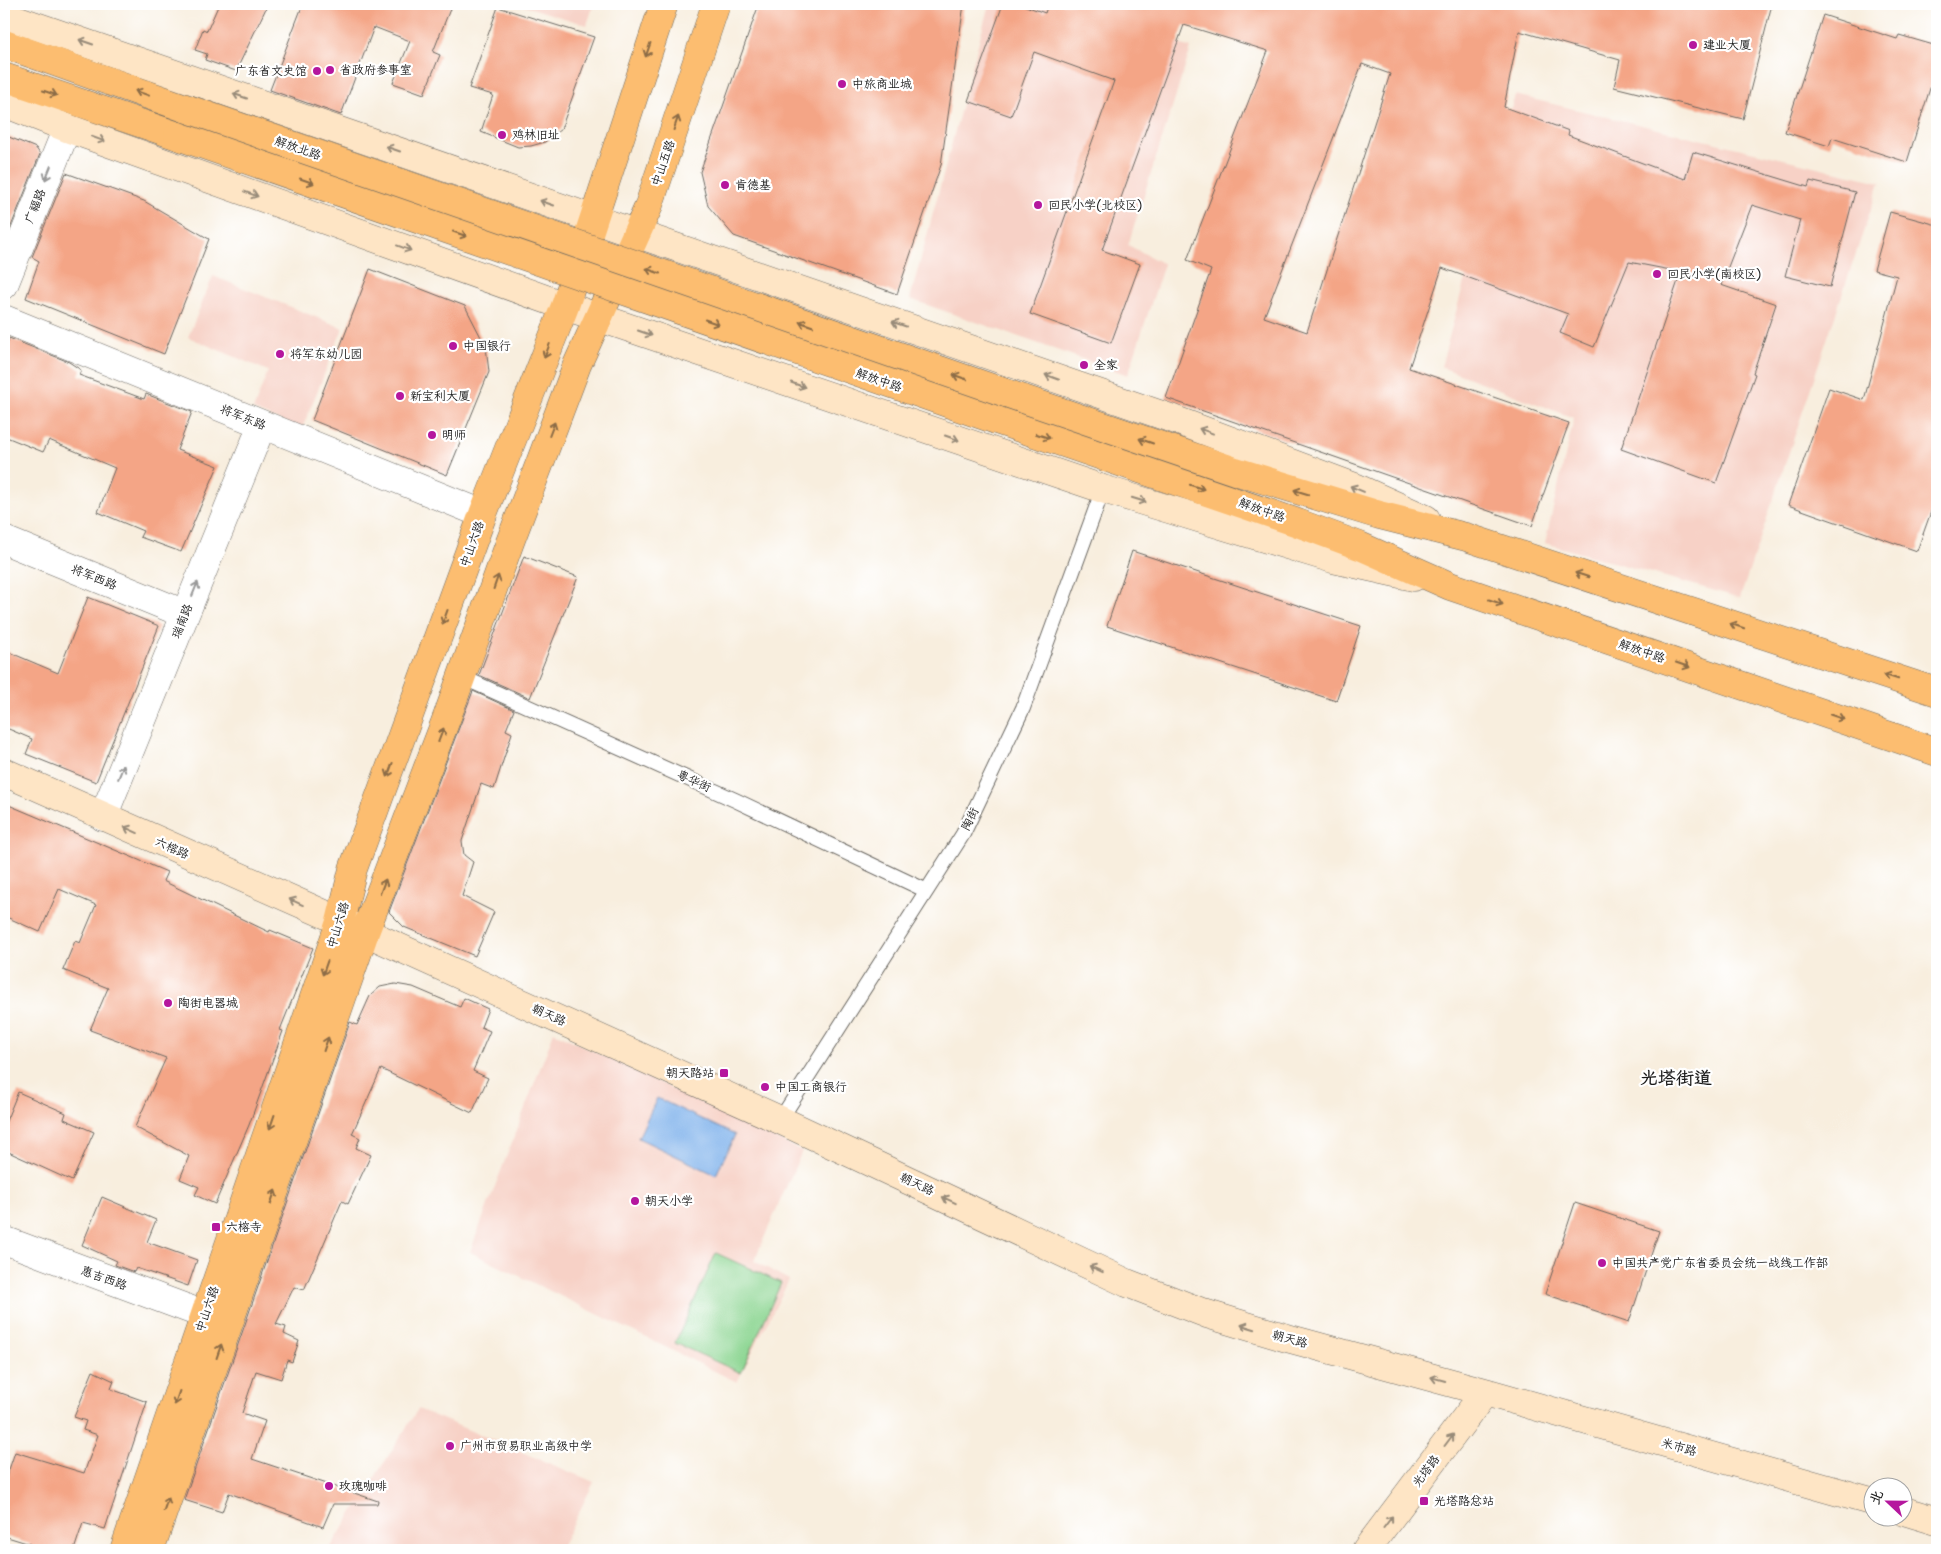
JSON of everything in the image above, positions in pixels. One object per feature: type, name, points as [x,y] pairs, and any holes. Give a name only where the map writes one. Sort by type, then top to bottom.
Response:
[{"type":"main road","points":[[565,306],[664,4]]},
{"type":"main road","name":"中山五路","points":[[598,317],[637,235],[716,4]]},
{"type":"main road","points":[[4,15],[1173,419],[1347,484],[1466,537],[1937,692]]},
{"type":"main road","name":"解放北路","points":[[4,44],[593,251],[1006,393],[1306,493],[1466,537]]},
{"type":"main road","name":"解放中路","points":[[4,77],[996,420],[1280,516],[1360,546],[1450,586],[1937,752]]},
{"type":"main road","points":[[4,103],[67,128],[565,306],[1102,489],[1333,559],[1450,586]]},
{"type":"main road","name":"中山六路","points":[[124,1550],[340,922],[353,869],[483,514],[565,306]]},
{"type":"main road","name":"中山六路","points":[[150,1550],[365,932],[574,374],[598,317]]},
{"type":"main road","name":"六榕路","points":[[4,772],[365,932]]},
{"type":"main road","name":"朝天路","points":[[365,932],[780,1120],[1126,1283],[1207,1314],[1252,1328],[1485,1392]]},
{"type":"main road","name":"米市路","points":[[1485,1392],[1864,1499]]},
{"type":"main road","name":"光塔路","points":[[1366,1550],[1485,1392]]},
{"type":"main road","points":[[1914,1514],[1937,1521]]},
{"type":"street","name":"广福路","points":[[4,284],[67,128]]},
{"type":"street","name":"将军东路","points":[[4,319],[483,514]]},
{"type":"street","name":"瑞南路","points":[[103,817],[262,425]]},
{"type":"street","name":"将军西路","points":[[4,540],[185,614]]},
{"type":"street","name":"惠吉西路","points":[[4,1240],[205,1315]]},
{"type":"lane","name":"陶街","points":[[780,1120],[962,834],[1023,708],[1102,489]]},
{"type":"lane","name":"粤华街","points":[[462,677],[735,800],[925,890]]},
{"type":"shaded area","points":[[518,4],[594,4],[587,25]]},
{"type":"shaded area","name":"回民小学(北校区)","points":[[989,4],[1062,4],[1191,48],[1128,245],[1164,264],[1128,375],[910,299]]},
{"type":"shaded area","name":"回民小学(南校区)","points":[[1515,95],[1880,182],[1740,598],[1545,543],[1574,418],[1441,367]]},
{"type":"shaded area","name":"将军东幼儿园","points":[[213,276],[343,328],[302,429],[253,410],[268,371],[188,337]]},
{"type":"shaded area","name":"朝天小学","points":[[554,1032],[802,1151],[754,1261],[789,1280],[737,1382],[470,1252]]},
{"type":"shaded area","name":"广州市贸易职业高级中学","points":[[418,1409],[594,1482],[560,1550],[329,1550]]},
{"type":"green space","points":[[716,1253],[781,1283],[741,1373],[675,1343]]},
{"type":"water","points":[[657,1098],[735,1135],[716,1175],[638,1138]]},
{"type":"building","points":[[219,4],[268,4],[236,71],[205,60],[207,54],[195,50],[203,29],[207,31]]},
{"type":"building","name":"广东省文史馆","points":[[303,4],[452,4],[433,52],[440,55],[424,94],[393,83],[410,41],[374,27],[341,115],[270,90]]},
{"type":"building","name":"中旅商业城","points":[[759,4],[964,4],[941,165],[897,294],[734,236],[708,206],[700,172]]},
{"type":"building","points":[[1003,4],[1020,4],[1045,13],[1048,4],[1772,4],[1743,119],[1614,87],[1620,60],[1519,31],[1504,107],[1569,131],[1568,135],[1685,179],[1693,152],[1808,187],[1810,181],[1855,192],[1830,287],[1785,276],[1800,220],[1752,205],[1721,285],[1776,304],[1753,373],[1755,374],[1716,483],[1621,449],[1681,272],[1629,262],[1594,347],[1560,333],[1568,314],[1442,268],[1409,368],[1569,423],[1532,526],[1166,398],[1211,270],[1187,260],[1268,51],[1184,25],[1102,250],[1140,264],[1111,343],[1030,314],[1114,81],[1034,52],[1011,116],[968,101]],"holes":[[[1362,64],[1390,74],[1307,332],[1264,317]]]},
{"type":"building","points":[[498,7],[594,37],[561,129],[545,142],[518,147],[481,132],[493,95],[469,88]]},
{"type":"building","points":[[1823,15],[1897,39],[1899,35],[1937,46],[1937,66],[1907,162],[1832,138],[1829,146],[1785,132]]},
{"type":"building","points":[[4,135],[36,148],[40,154],[4,244]]},
{"type":"building","points":[[66,173],[144,201],[209,239],[164,354],[26,298],[39,261],[32,257]]},
{"type":"building","points":[[1890,212],[1937,225],[1937,495],[1917,551],[1788,505],[1829,388],[1864,400],[1897,276],[1874,270]]},
{"type":"building","name":"新宝利大厦","points":[[370,269],[465,306],[486,347],[489,372],[447,475],[312,420]]},
{"type":"building","points":[[9,338],[69,362],[81,370],[79,375],[144,399],[146,394],[192,412],[177,450],[218,466],[181,552],[140,537],[143,531],[98,512],[115,468],[49,440],[43,452],[4,436],[4,351]]},
{"type":"building","points":[[1132,551],[1361,626],[1336,701],[1107,626]]},
{"type":"building","points":[[524,556],[578,577],[530,698],[479,675]]},
{"type":"building","points":[[88,597],[159,626],[96,782],[26,754],[32,739],[4,727],[4,650],[58,673]]},
{"type":"building","points":[[473,691],[514,710],[506,730],[512,733],[494,789],[481,784],[462,841],[464,855],[473,862],[462,896],[494,912],[475,956],[404,927],[389,912]]},
{"type":"building","points":[[4,803],[167,872],[163,881],[269,932],[270,930],[313,948],[280,1030],[283,1031],[249,1125],[215,1204],[195,1195],[199,1187],[180,1179],[189,1156],[135,1127],[166,1058],[90,1030],[108,988],[63,970],[75,941],[80,943],[96,905],[59,889],[40,932],[4,916]]},
{"type":"building","points":[[395,984],[413,987],[460,1007],[464,998],[488,1009],[481,1027],[490,1031],[473,1071],[488,1078],[472,1113],[381,1069],[352,1134],[360,1138],[356,1148],[371,1155],[348,1204],[342,1201],[304,1290],[294,1287],[276,1324],[286,1327],[284,1334],[299,1341],[292,1362],[287,1360],[281,1379],[256,1371],[242,1413],[265,1421],[252,1459],[378,1501],[377,1504],[333,1504],[323,1527],[229,1493],[222,1512],[184,1500],[350,1022],[357,1025],[370,996],[380,987]]},
{"type":"building","points":[[18,1092],[66,1113],[64,1119],[94,1132],[72,1181],[4,1150],[4,1126]]},
{"type":"building","points":[[102,1197],[156,1220],[147,1242],[197,1260],[188,1286],[136,1268],[134,1272],[115,1265],[117,1261],[82,1245]]},
{"type":"building","name":"中国共产党广东省委员会统一战线工作部","points":[[1575,1203],[1659,1231],[1629,1322],[1545,1294]]},
{"type":"building","points":[[93,1371],[114,1381],[111,1389],[147,1402],[105,1529],[83,1523],[74,1550],[28,1550],[30,1544],[4,1536],[4,1484],[15,1452],[84,1473],[98,1435],[83,1430],[86,1421],[74,1417]]},
{"type":"place","name":"建业大厦","points":[[1693,45]]},
{"type":"place","name":"省政府参事室","points":[[330,70]]},
{"type":"place","name":"广东省文史馆","points":[[317,71]]},
{"type":"place","name":"中旅商业城","points":[[842,84]]},
{"type":"place","name":"鸡林旧址","points":[[502,135]]},
{"type":"place","name":"肯德基","points":[[725,185]]},
{"type":"place","name":"回民小学(北校区)","points":[[1038,205]]},
{"type":"place","name":"回民小学(南校区)","points":[[1657,274]]},
{"type":"place","name":"中国银行","points":[[453,346]]},
{"type":"place","name":"将军东幼儿园","points":[[280,354]]},
{"type":"place","name":"全家","points":[[1084,365]]},
{"type":"place","name":"新宝利大厦","points":[[400,396]]},
{"type":"place","name":"明师","points":[[432,435]]},
{"type":"place","name":"陶街电器城","points":[[168,1003]]},
{"type":"place","name":"朝天路站","points":[[724,1073]]},
{"type":"place","name":"中国工商银行","points":[[765,1087]]},
{"type":"place","name":"朝天小学","points":[[635,1201]]},
{"type":"place","name":"六榕寺","points":[[216,1227]]},
{"type":"place","name":"中国共产党广东省委员会统一战线工作部","points":[[1602,1263]]},
{"type":"place","name":"广州市贸易职业高级中学","points":[[450,1446]]},
{"type":"place","name":"玫瑰咖啡","points":[[329,1486]]},
{"type":"place","name":"光塔路总站","points":[[1424,1501]]},
{"type":"district","name":"光塔街道","points":[[1676,1078]]}]
